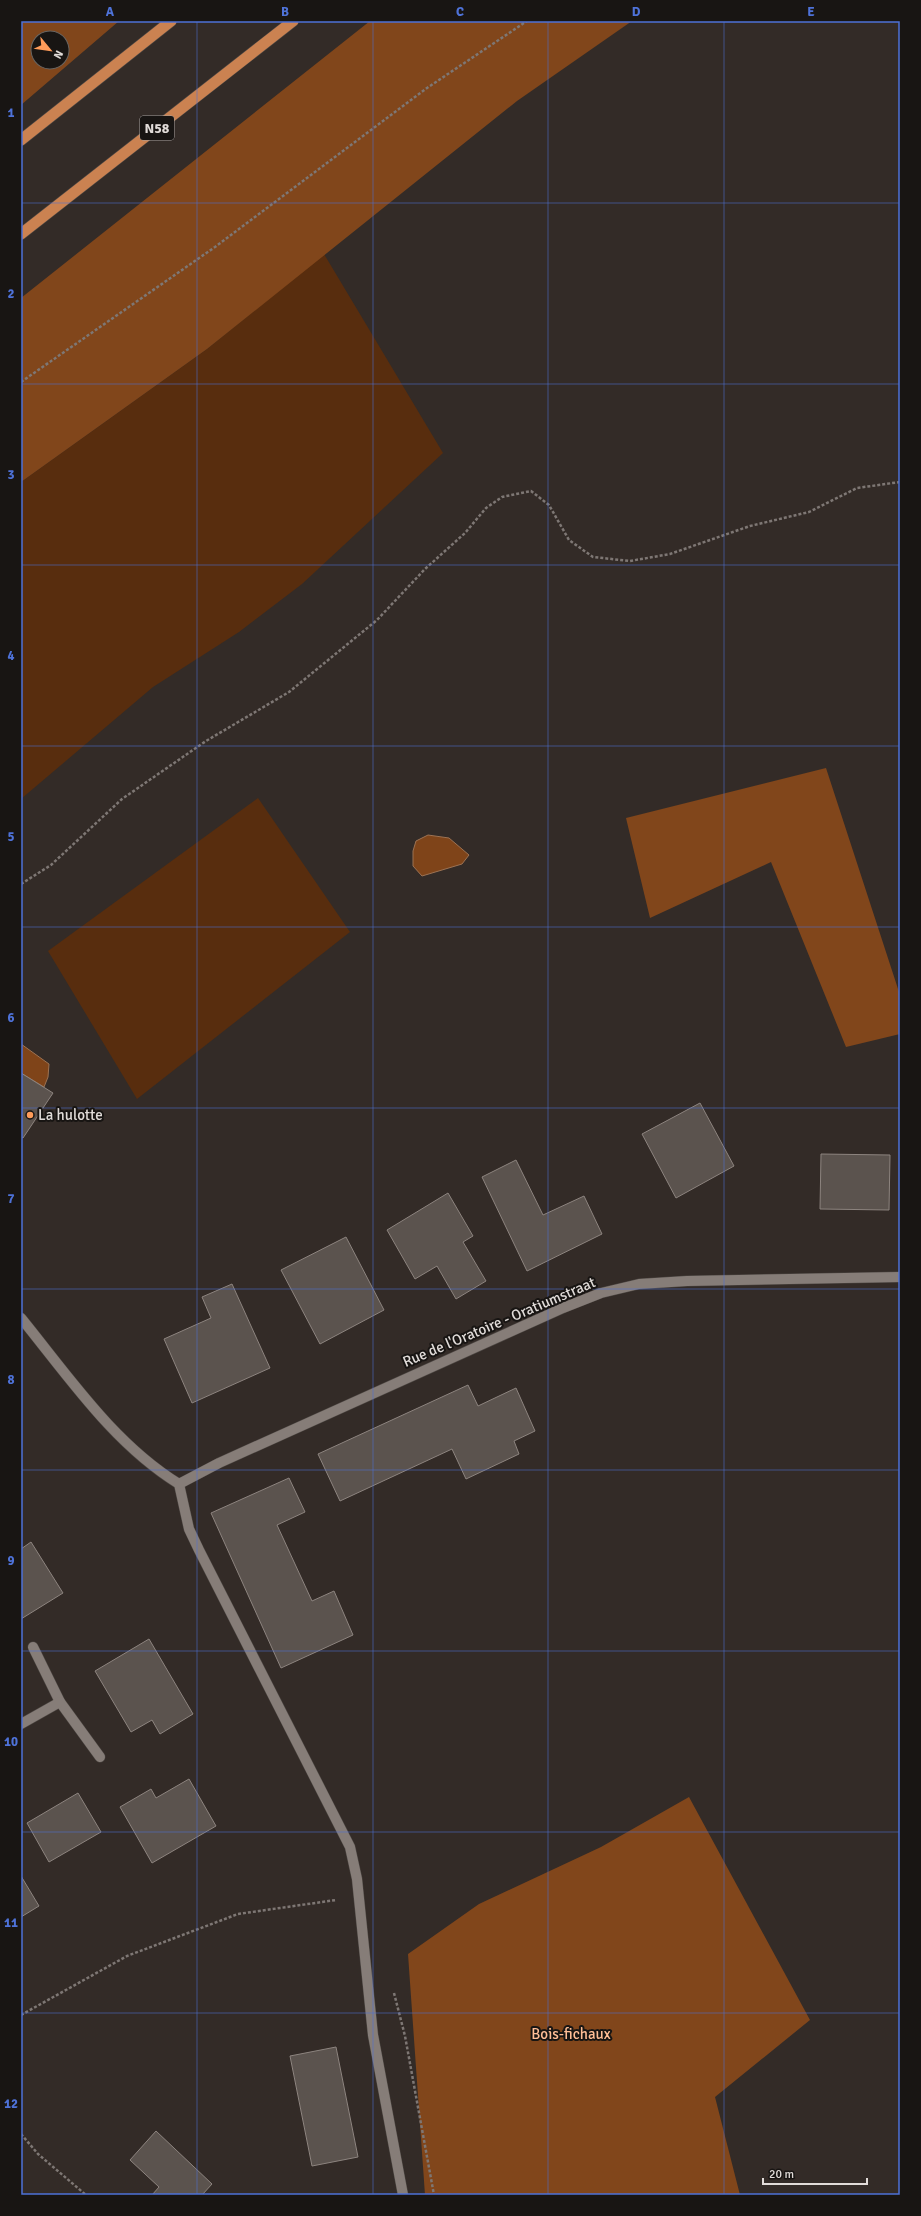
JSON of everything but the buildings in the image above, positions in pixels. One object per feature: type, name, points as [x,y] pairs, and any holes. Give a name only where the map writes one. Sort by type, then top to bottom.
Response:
[{"type":"highway","points":[[21,140],[171,21]]},
{"type":"highway","name":"N58","points":[[21,234],[293,21]]},
{"type":"street","name":"Rue de l'Oratoire - Oratiumstraat","points":[[179,1484],[219,1463],[563,1308],[601,1293],[639,1284],[687,1281],[900,1278]]},
{"type":"street","points":[[21,1318],[100,1416],[154,1468],[179,1484],[189,1530],[350,1847],[359,1897],[374,2035],[403,2195]]},
{"type":"street","points":[[33,1647],[60,1702],[100,1757]]},
{"type":"street","points":[[21,1724],[60,1702]]},
{"type":"path","points":[[21,382],[215,247],[427,88],[527,21]]},
{"type":"path","points":[[21,884],[51,864],[122,799],[206,741],[289,692],[377,620],[425,570],[465,533],[486,508],[502,496],[531,491],[549,505],[569,540],[575,545],[593,557],[630,561],[670,554],[750,526],[809,512],[857,488],[900,482]]},
{"type":"path","points":[[21,2015],[126,1956],[238,1914],[359,1897]]},
{"type":"path","points":[[394,1991],[405,2036],[434,2195]]},
{"type":"path","points":[[21,2134],[38,2154],[86,2195]]},
{"type":"shaded area","points":[[324,254],[443,453],[302,584],[239,632],[153,687],[21,799],[21,482],[207,349]]},
{"type":"shaded area","points":[[258,798],[350,932],[137,1099],[48,951]]},
{"type":"shaded area","points":[[428,835],[449,838],[469,855],[462,864],[422,876],[413,866],[413,851],[416,841]]},
{"type":"shaded area","points":[[21,1044],[49,1064],[48,1077],[44,1087],[21,1073]]},
{"type":"green space","points":[[21,21],[119,21],[70,63],[70,30],[30,30],[30,70],[62,70],[21,105]]},
{"type":"green space","points":[[370,21],[632,21],[517,101],[207,349],[21,482],[21,298]]},
{"type":"green space","points":[[826,768],[900,995],[900,1034],[846,1047],[771,862],[650,918],[626,818]]},
{"type":"green space","name":"Bois-fichaux","points":[[689,1797],[810,2020],[715,2097],[740,2195],[425,2195],[408,1954],[479,1904],[601,1847]]},
{"type":"place","name":"La hulotte","points":[[30,1115]]}]
